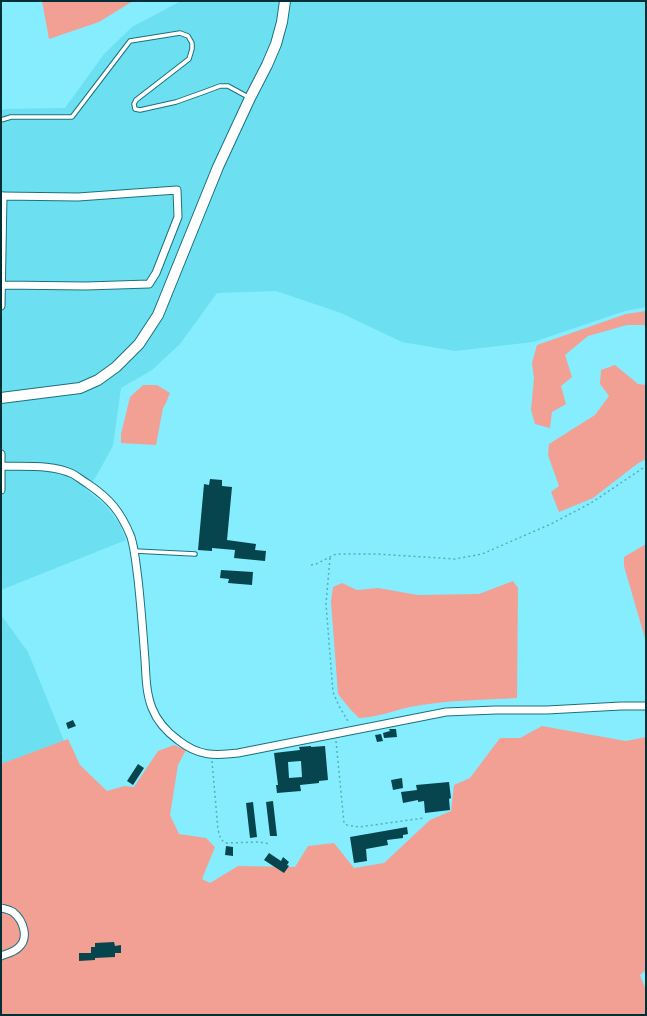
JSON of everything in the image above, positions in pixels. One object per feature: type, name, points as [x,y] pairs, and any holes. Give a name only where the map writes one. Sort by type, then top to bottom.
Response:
[{"type":"street","points":[[1,398],[80,388],[98,380],[116,367],[139,344],[158,315],[218,167],[276,44],[282,22],[285,1]]},
{"type":"street","points":[[1,285],[86,286],[149,284],[156,273],[178,217],[177,190],[78,197],[2,196],[1,285],[1,306]]},
{"type":"street","points":[[1,454],[1,490]]},
{"type":"street","points":[[1,466],[42,467],[74,474],[101,493],[116,508],[124,521],[131,539],[136,560],[147,694],[152,709],[168,732],[183,744],[196,751],[211,755],[238,753],[446,712],[646,706]]},
{"type":"street","points":[[1,908],[12,911],[20,920],[24,928],[24,940],[18,948],[1,956]]},
{"type":"lane","points":[[1,120],[10,118],[72,117],[130,41],[180,33],[188,36],[192,43],[189,59],[136,100],[134,104],[135,109],[140,110],[176,102],[220,86],[228,86],[250,98]]},
{"type":"lane","points":[[134,551],[195,554]]},
{"type":"path","points":[[311,565],[330,558],[336,554],[376,554],[455,559],[482,554],[551,524],[591,503],[646,466]]},
{"type":"path","points":[[330,558],[326,604],[333,692],[339,706],[354,730]]},
{"type":"path","points":[[335,733],[344,823],[359,827],[424,818]]},
{"type":"path","points":[[211,755],[218,830],[222,841],[226,843],[259,842],[270,844]]},
{"type":"shaded area","points":[[42,1],[133,1],[99,22],[49,39]]},
{"type":"shaded area","points":[[181,1],[646,1],[646,307],[625,311],[533,342],[455,351],[402,342],[341,313],[276,291],[217,293],[180,344],[152,370],[121,388],[113,446],[94,480],[86,489],[106,506],[119,523],[126,540],[1,590],[1,110],[65,108],[104,54],[132,27]]},
{"type":"shaded area","points":[[646,311],[646,325],[627,325],[588,336],[565,355],[572,377],[561,386],[566,404],[552,412],[550,428],[535,424],[531,410],[534,378],[532,363],[537,345],[626,314]]},
{"type":"shaded area","points":[[615,365],[638,384],[646,385],[646,459],[637,464],[593,498],[559,512],[551,492],[559,486],[548,455],[549,444],[595,415],[609,396],[600,384],[601,370]]},
{"type":"shaded area","points":[[143,385],[157,385],[170,393],[163,408],[156,445],[121,443],[121,434],[130,397]]},
{"type":"shaded area","points":[[646,544],[646,642],[624,566],[624,557]]},
{"type":"shaded area","points":[[513,581],[518,588],[517,698],[437,703],[359,718],[338,694],[331,602],[333,587],[342,583],[357,590],[378,588],[418,595],[479,594]]},
{"type":"shaded area","points":[[1,615],[28,652],[71,758],[1,777]]},
{"type":"shaded area","points":[[542,726],[626,741],[646,737],[646,970],[640,975],[646,990],[646,1015],[2,1015],[1,764],[68,739],[80,765],[107,791],[124,786],[134,787],[158,751],[174,745],[186,750],[178,765],[170,815],[179,834],[206,838],[215,847],[202,879],[210,883],[238,866],[295,867],[308,846],[334,843],[354,868],[384,863],[430,820],[451,811],[454,785],[470,778],[500,738],[520,738]]},
{"type":"building","points":[[210,479],[222,480],[222,486],[232,487],[227,540],[256,544],[255,550],[266,551],[265,561],[234,558],[235,550],[212,548],[212,551],[198,550],[204,484],[209,485]]},
{"type":"building","points":[[221,570],[253,572],[252,585],[228,583],[229,579],[220,578]]},
{"type":"building","points":[[73,720],[76,726],[68,729],[66,723]]},
{"type":"building","points":[[389,729],[396,729],[397,737],[384,738],[383,733],[390,731]]},
{"type":"building","points":[[381,734],[383,741],[377,742],[375,735]]},
{"type":"building","points":[[325,746],[328,780],[319,781],[319,783],[300,785],[301,791],[277,793],[276,785],[278,785],[274,753],[300,750],[299,747]],"holes":[[[301,761],[302,777],[289,778],[288,762]]]},
{"type":"building","points":[[138,764],[144,768],[133,785],[127,781]]},
{"type":"building","points":[[402,778],[403,788],[393,790],[391,780]]},
{"type":"building","points":[[449,782],[451,798],[449,799],[450,810],[425,813],[424,801],[418,802],[418,800],[403,803],[401,792],[417,790],[416,785]]},
{"type":"building","points":[[273,801],[277,836],[270,836],[266,802]]},
{"type":"building","points":[[253,802],[257,837],[250,838],[246,803]]},
{"type":"building","points":[[407,827],[408,834],[403,835],[403,838],[387,840],[388,845],[366,849],[367,861],[354,863],[350,837]]},
{"type":"building","points":[[226,846],[233,847],[233,856],[225,855]]},
{"type":"building","points":[[269,853],[281,861],[283,857],[289,862],[287,865],[289,866],[284,873],[264,860]]},
{"type":"building","points":[[114,942],[115,946],[121,945],[121,953],[115,953],[115,957],[95,958],[95,960],[79,961],[79,953],[91,953],[91,947],[95,947],[95,943]]}]
